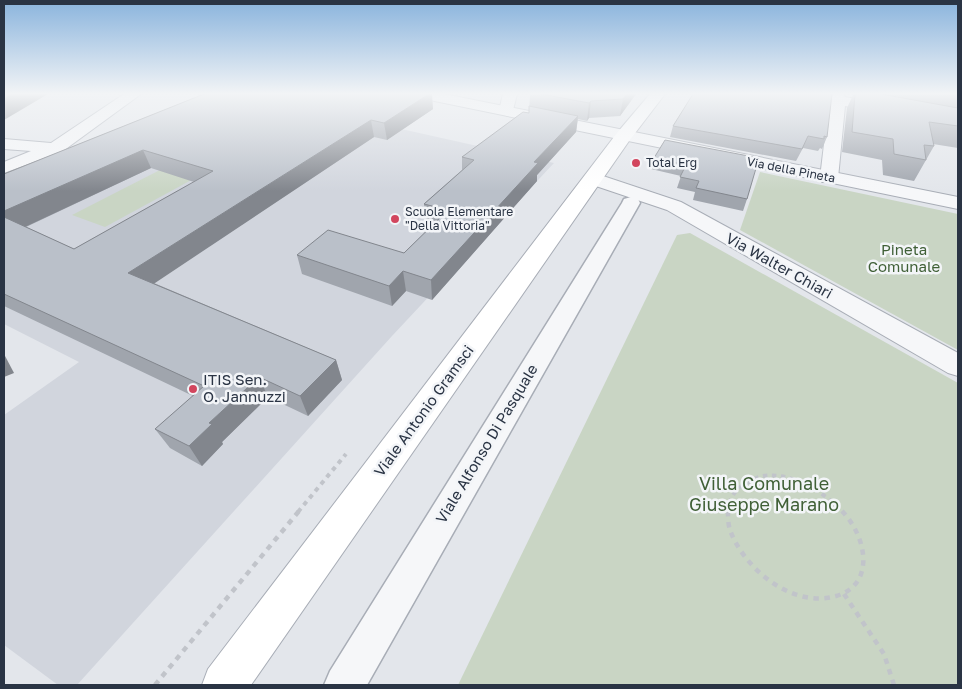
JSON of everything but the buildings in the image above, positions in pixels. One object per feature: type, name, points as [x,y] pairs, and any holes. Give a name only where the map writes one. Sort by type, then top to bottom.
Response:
[{"type":"main road","name":"Viale Antonio Gramsci","points":[[224,685],[633,126]]},
{"type":"street","points":[[4,168],[57,147],[87,126]]},
{"type":"street","name":"Via della Pineta","points":[[573,126],[958,203]]},
{"type":"street","points":[[829,178],[835,126]]},
{"type":"street","points":[[4,144],[57,147]]},
{"type":"street","name":"Via Walter Chiari","points":[[594,179],[674,206],[958,366]]},
{"type":"street","name":"Viale Alfonso Di Pasquale","points":[[344,685],[631,203]]},
{"type":"path","points":[[762,476],[780,477],[798,481],[817,490],[834,502],[860,536],[865,554],[864,571],[857,584],[844,594],[823,599],[798,595],[773,583],[752,566],[737,546],[728,526],[727,507],[733,492],[745,481],[762,476]]},
{"type":"path","points":[[844,594],[884,654],[894,685]]},
{"type":"shaded area","name":"ITIS Sen. O. Jannuzzi","points":[[259,126],[389,126],[554,163],[392,336],[77,685],[58,685],[4,645],[4,415],[79,362],[4,324],[4,197]]},
{"type":"green space","points":[[197,151],[228,160],[105,227],[72,215]]},
{"type":"green space","name":"Pineta Comunale","points":[[760,172],[958,214],[958,350],[740,230]]},
{"type":"green space","name":"Villa Comunale Giuseppe Marano","points":[[690,233],[958,383],[958,685],[458,685],[677,235]]},
{"type":"place","name":"Total Erg","points":[[636,163]]},
{"type":"place","name":"Scuola Elementare \"Della Vittoria\"","points":[[395,219]]},
{"type":"place","name":"ITIS Sen. O. Jannuzzi","points":[[193,389]]}]
